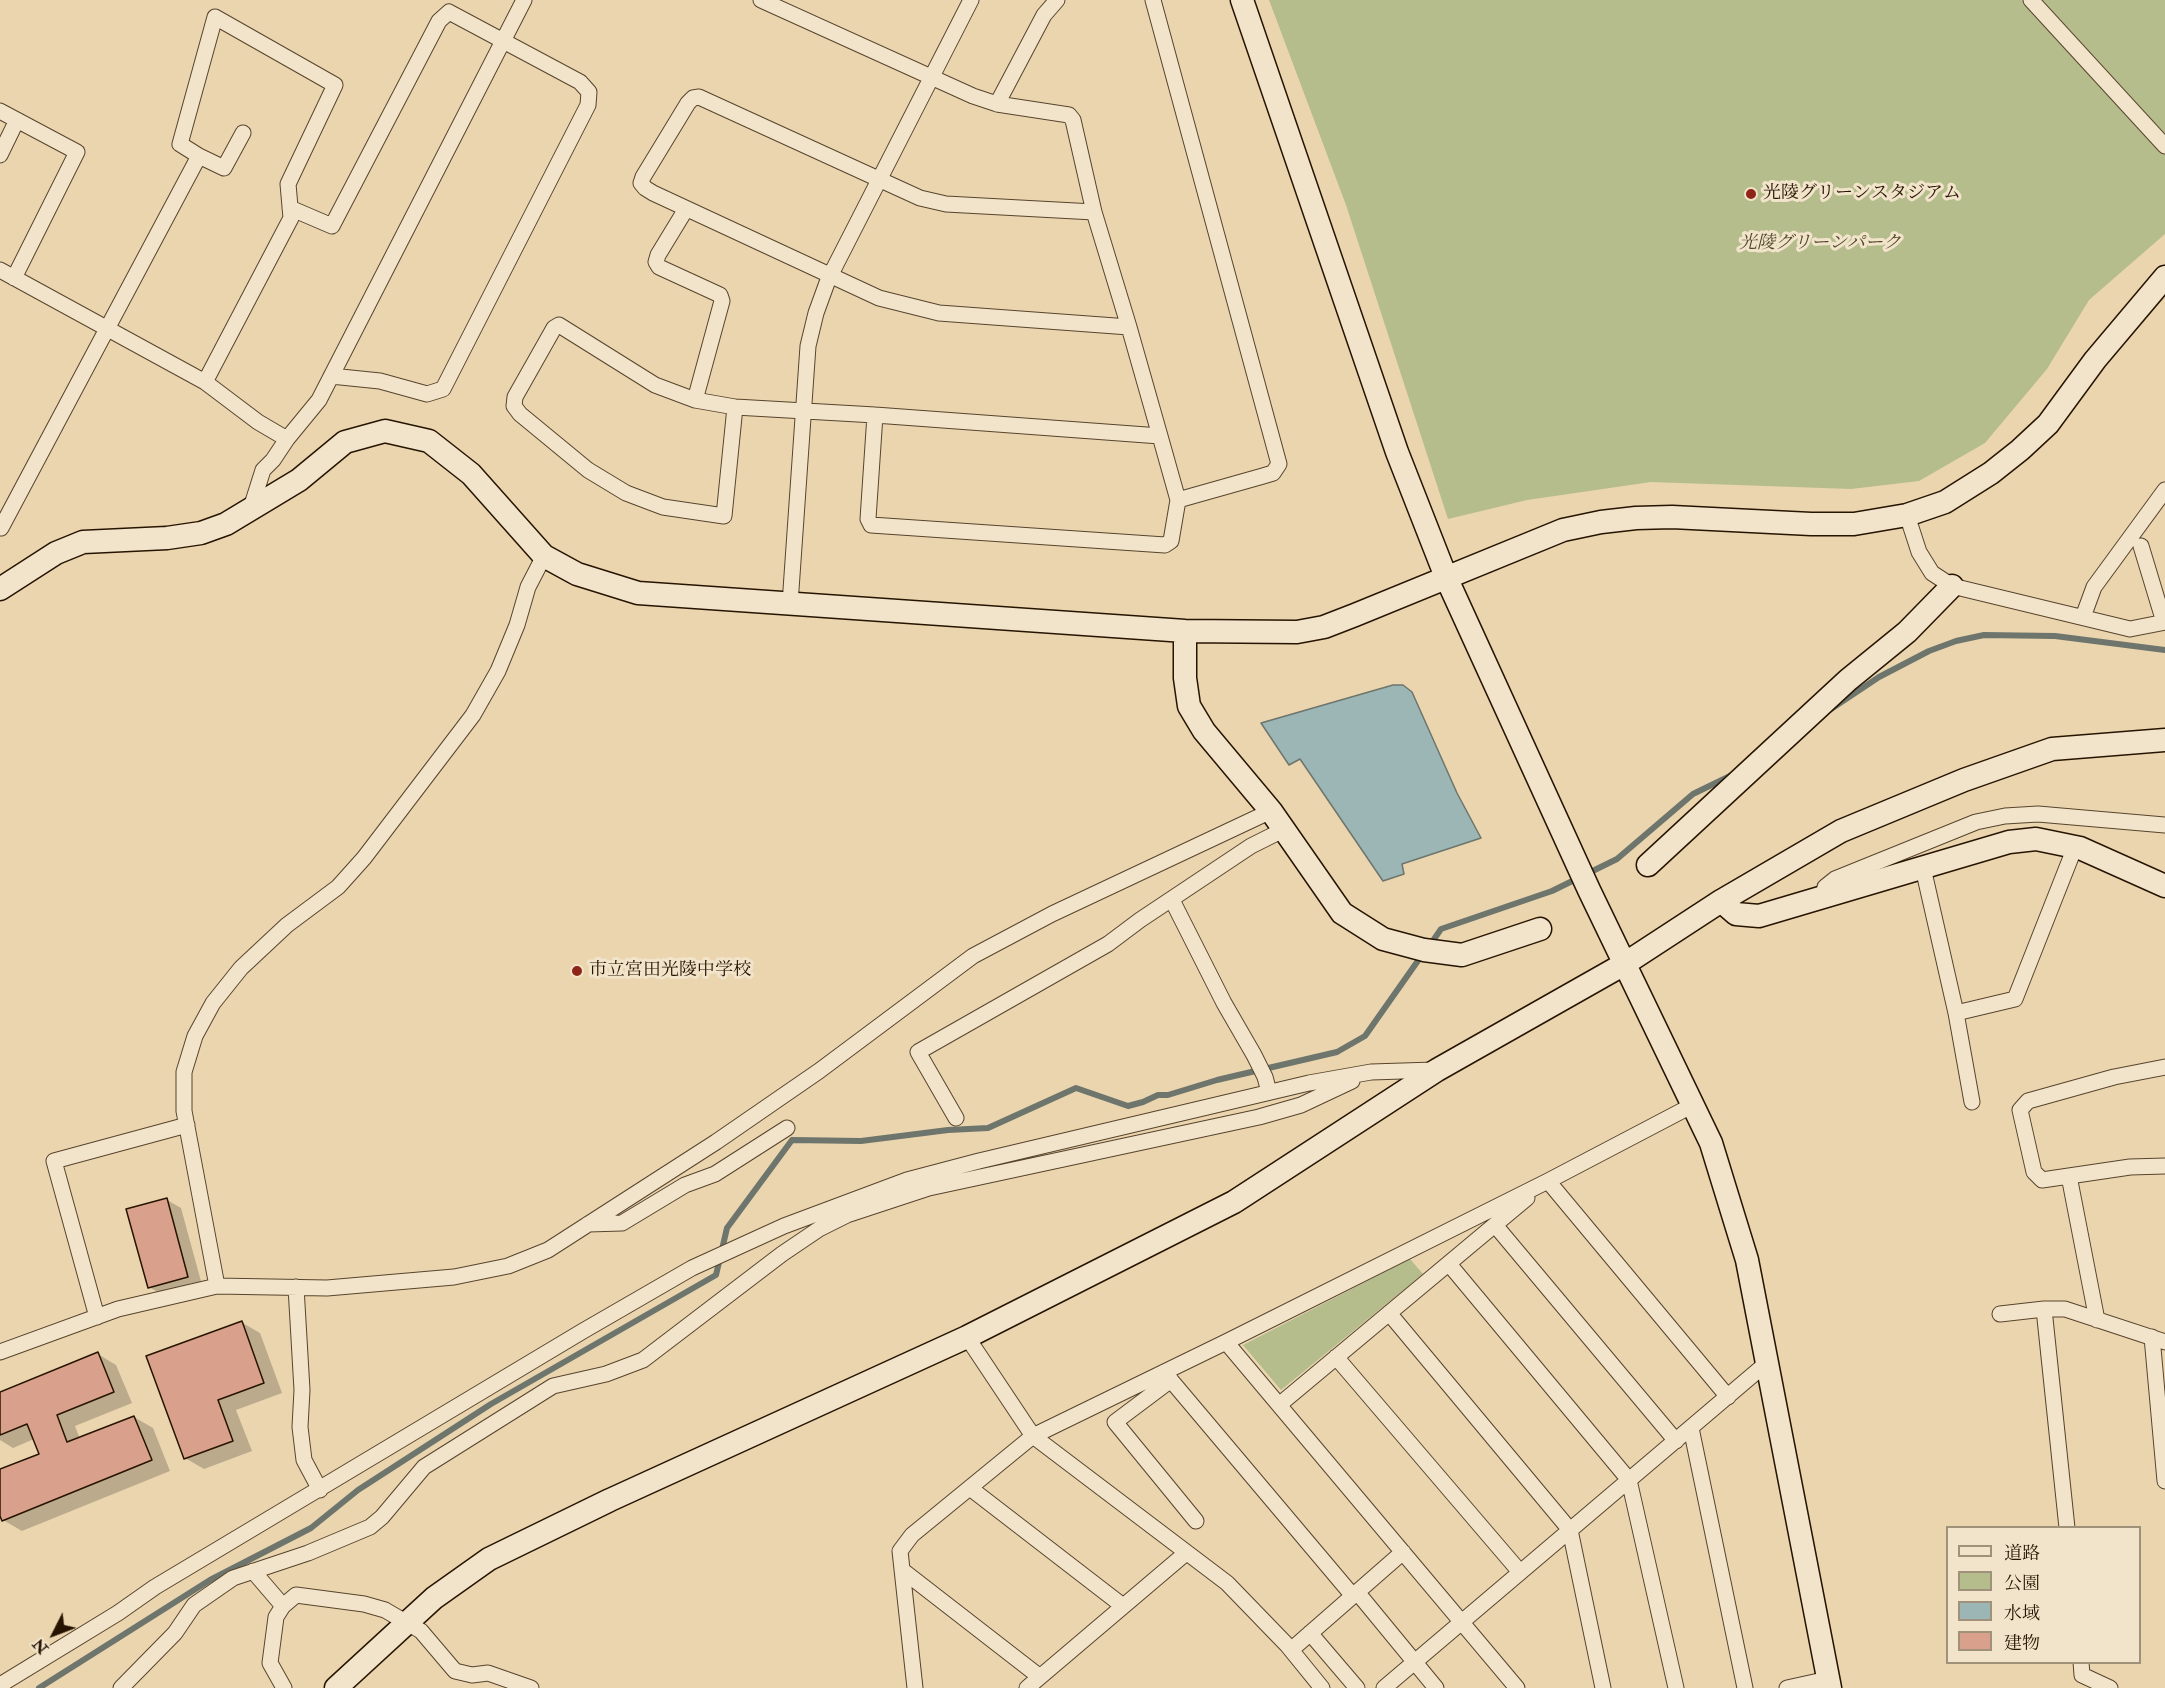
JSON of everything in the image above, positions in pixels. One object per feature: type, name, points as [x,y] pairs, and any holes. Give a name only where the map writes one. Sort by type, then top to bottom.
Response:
[{"type":"street","points":[[250,511],[263,470],[319,400],[524,0]]},
{"type":"street","points":[[761,0],[973,96],[997,105],[1069,115],[1073,120],[1094,212],[1178,500],[1171,541],[1165,545],[871,525],[868,519],[875,415]]},
{"type":"street","points":[[790,604],[808,346],[816,313],[831,276],[971,0]]},
{"type":"street","points":[[997,105],[1044,15],[1057,0]]},
{"type":"street","points":[[1153,0],[1279,464],[1273,472],[1263,476],[1178,500]]},
{"type":"street","points":[[1242,0],[1397,452],[1446,577],[1589,890],[1712,1143],[1747,1260],[1829,1683],[1786,1688]]},
{"type":"street","points":[[2031,0],[2165,146]]},
{"type":"street","points":[[290,208],[332,226],[439,21],[449,12],[580,82],[589,92],[588,105],[443,389],[427,394],[380,381],[331,376]]},
{"type":"street","points":[[205,382],[291,218],[288,184],[335,85],[215,17],[180,144],[224,168],[243,133]]},
{"type":"street","points":[[1094,212],[946,204],[920,198],[699,97],[688,102],[641,183],[653,194],[879,298],[939,313],[1129,327]]},
{"type":"street","points":[[0,111],[77,152],[14,278]]},
{"type":"street","points":[[0,155],[18,120]]},
{"type":"street","points":[[1,528],[199,156]]},
{"type":"street","points":[[686,209],[656,262],[659,267],[720,295],[722,301],[695,400]]},
{"type":"street","points":[[0,270],[205,382],[258,422],[287,439]]},
{"type":"street","points":[[0,589],[56,553],[82,542],[166,538],[201,533],[226,524],[299,480],[345,442],[385,431],[429,441],[471,474],[544,556],[577,574],[638,593],[1185,631],[1297,632],[1324,627],[1563,530],[1601,522],[1636,518],[1672,518],[1854,524],[1907,515],[1945,502],[1991,473],[2048,424],[2095,360],[2165,277]]},
{"type":"street","points":[[735,407],[724,516],[663,507],[626,493],[588,470],[520,414],[514,406],[515,397],[531,368],[554,328],[559,325],[655,385],[695,400],[735,407],[1160,436]]},
{"type":"street","points":[[2083,617],[2094,587],[2165,489]]},
{"type":"street","points":[[1907,515],[1919,552],[1932,573],[1952,586],[2130,629],[2164,622],[2142,546]]},
{"type":"street","points":[[217,1286],[184,1111],[184,1072],[195,1036],[213,1003],[241,969],[287,925],[345,880],[400,813],[473,715],[498,671],[517,625],[528,587],[544,556]]},
{"type":"street","points":[[1648,865],[1848,680],[1906,632],[1952,586]]},
{"type":"street","points":[[1185,631],[1185,678],[1189,706],[1204,730],[1277,820],[1342,913],[1383,939],[1424,950],[1462,955],[1540,929]]},
{"type":"street","points":[[336,1688],[434,1598],[489,1559],[610,1500],[967,1336],[1234,1202],[1437,1070],[1626,963],[1721,901],[1841,831],[1964,780],[2052,749],[2165,740]]},
{"type":"street","points":[[1823,898],[1825,887],[1835,879],[1976,822],[2005,816],[2038,814],[2165,825]]},
{"type":"street","points":[[956,1118],[918,1052],[1108,944],[1251,846],[1277,820]]},
{"type":"street","points":[[0,1352],[118,1309],[217,1286],[327,1288],[454,1277],[508,1266],[548,1250],[716,1142],[819,1071],[973,956],[1052,914],[1277,820]]},
{"type":"street","points":[[1721,901],[1736,914],[1760,916],[2009,842],[2036,839],[2075,847],[2165,886]]},
{"type":"street","points":[[1956,1013],[2015,999],[2075,847]]},
{"type":"street","points":[[1923,868],[1956,1013],[1972,1102]]},
{"type":"street","points":[[1172,900],[1224,1003],[1254,1055],[1265,1077],[1269,1092]]},
{"type":"street","points":[[2165,1067],[2114,1077],[2028,1101],[2020,1110],[2034,1172],[2042,1180],[2130,1167],[2165,1166]]},
{"type":"street","points":[[0,1685],[118,1613],[155,1587],[692,1268],[784,1226],[907,1180],[979,1161],[1309,1083],[1371,1072],[1437,1070]]},
{"type":"street","points":[[121,1688],[175,1633],[194,1605],[233,1578],[308,1553],[370,1527],[382,1518],[424,1467],[553,1386],[606,1374],[643,1360],[782,1254],[819,1229],[847,1215],[929,1188],[1259,1118],[1300,1105],[1371,1072]]},
{"type":"street","points":[[915,1688],[900,1551],[912,1535],[1033,1436],[1167,1376],[1227,1342],[1548,1181],[1693,1105]]},
{"type":"street","points":[[97,1317],[54,1161],[187,1125]]},
{"type":"street","points":[[588,1224],[622,1223],[685,1185],[715,1174],[788,1128]]},
{"type":"street","points":[[2069,1176],[2097,1320]]},
{"type":"street","points":[[1279,1405],[1548,1181]]},
{"type":"street","points":[[1548,1181],[1728,1397]]},
{"type":"street","points":[[1495,1225],[1676,1441]]},
{"type":"street","points":[[1449,1264],[1629,1480],[1676,1688]]},
{"type":"street","points":[[296,1287],[302,1390],[300,1427],[304,1460],[320,1490]]},
{"type":"street","points":[[2044,1309],[2067,1526]]},
{"type":"street","points":[[2000,1314],[2065,1309],[2158,1339],[2165,1481]]},
{"type":"street","points":[[1389,1313],[1570,1530],[1603,1688]]},
{"type":"street","points":[[967,1336],[1033,1436],[1227,1583],[1291,1650],[1322,1688]]},
{"type":"street","points":[[1227,1342],[1517,1688]]},
{"type":"street","points":[[1336,1358],[1520,1572]]},
{"type":"street","points":[[1384,1688],[1768,1362]]},
{"type":"street","points":[[1167,1376],[1115,1422],[1196,1521]]},
{"type":"street","points":[[1167,1376],[1436,1688]]},
{"type":"street","points":[[1691,1428],[1745,1688]]},
{"type":"street","points":[[970,1488],[1123,1606]]},
{"type":"street","points":[[1291,1650],[1402,1552]]},
{"type":"street","points":[[1027,1688],[1186,1553]]},
{"type":"street","points":[[902,1570],[1040,1677]]},
{"type":"street","points":[[254,1571],[283,1606]]},
{"type":"street","points":[[284,1688],[270,1663],[276,1617],[283,1606],[296,1594],[364,1604],[385,1610],[421,1631],[455,1671],[472,1675],[488,1673],[531,1688]]},
{"type":"street","points":[[1310,1633],[1357,1688]]},
{"type":"street","points":[[2081,1664],[2082,1675],[2110,1688]]},
{"type":"green space","name":"光陵グリーンパーク","points":[[1269,0],[2165,0],[2165,234],[2089,300],[2047,369],[1985,443],[1919,481],[1851,489],[1651,482],[1527,500],[1448,519],[1346,205]]},
{"type":"green space","points":[[1410,1259],[1423,1274],[1281,1390],[1243,1345]]},
{"type":"water","points":[[1393,685],[1403,685],[1412,692],[1457,793],[1481,838],[1402,864],[1404,874],[1383,881],[1300,759],[1289,765],[1261,723]]},
{"type":"building","points":[[167,1198],[188,1277],[148,1288],[126,1209]]},
{"type":"building","points":[[242,1321],[264,1383],[218,1400],[233,1441],[184,1459],[146,1356]]},
{"type":"building","points":[[98,1352],[114,1392],[57,1415],[67,1442],[134,1416],[152,1460],[2,1521],[0,1516],[0,1469],[39,1454],[27,1424],[0,1435],[0,1392]]},
{"type":"waterway","points":[[1831,709],[1879,677],[1929,651],[1956,641],[1984,635],[2055,636],[2165,650]]},
{"type":"waterway","points":[[1430,945],[1441,929],[1552,891],[1617,859],[1693,794],[1730,776]]},
{"type":"waterway","points":[[39,1688],[210,1580],[311,1528],[358,1490],[491,1404],[716,1275],[727,1228],[792,1140],[861,1141],[948,1130],[988,1128],[1076,1088],[1128,1106],[1158,1095],[1168,1095],[1217,1080],[1337,1052],[1365,1036],[1422,955]]},
{"type":"place","name":"光陵グリーンスタジアム","points":[[1751,194]]},
{"type":"place","name":"市立宮田光陵中学校","points":[[577,971]]}]
